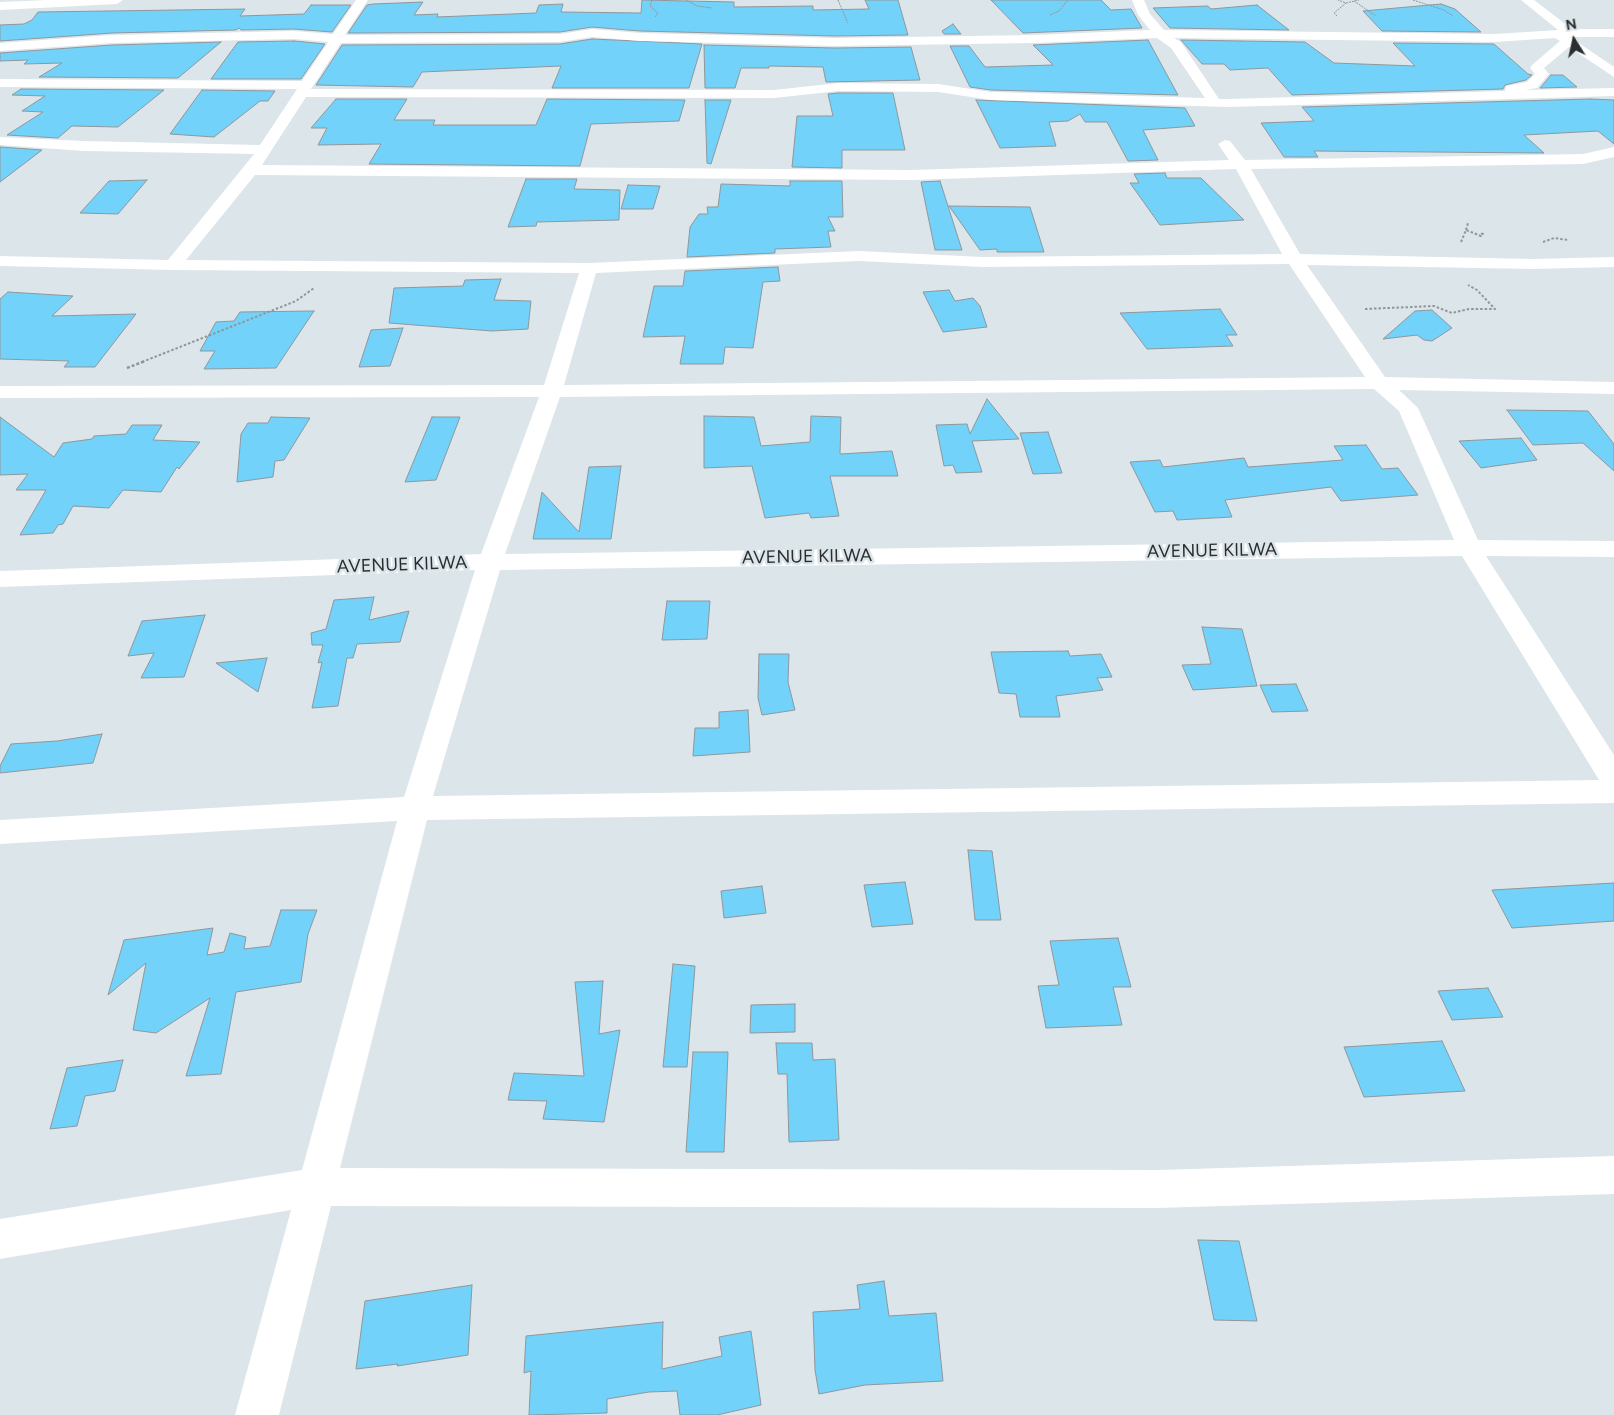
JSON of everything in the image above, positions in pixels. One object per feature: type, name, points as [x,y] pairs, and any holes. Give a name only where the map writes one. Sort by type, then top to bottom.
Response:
[{"type":"street","points":[[0,6],[117,0]]},
{"type":"street","points":[[173,265],[266,150],[303,89],[340,37],[362,0]]},
{"type":"street","points":[[1138,0],[1144,15],[1160,34],[1176,45],[1214,102]]},
{"type":"street","points":[[1527,0],[1565,36],[1614,73]]},
{"type":"street","points":[[0,47],[112,39],[294,35],[340,37],[354,40],[560,38],[592,33],[679,39],[835,42],[1160,34],[1495,38],[1614,33]]},
{"type":"street","points":[[1491,95],[1503,90],[1532,85],[1542,74],[1537,68],[1565,36]]},
{"type":"street","points":[[0,83],[303,89],[764,94],[838,87],[938,88],[991,96],[1030,98],[1214,102],[1614,92]]},
{"type":"street","points":[[0,141],[84,146],[266,150]]},
{"type":"street","points":[[1225,144],[1241,165],[1294,259],[1379,383],[1408,408],[1469,548],[1614,779]]},
{"type":"street","points":[[251,170],[912,175],[1241,165],[1582,159],[1614,152]]},
{"type":"street","points":[[0,261],[173,265],[589,268],[708,261],[859,256],[982,262],[1294,259],[1533,264],[1614,262]]},
{"type":"street","points":[[257,1415],[415,808],[490,562],[552,391],[589,268]]},
{"type":"street","points":[[0,392],[552,391],[1379,383],[1614,388]]},
{"type":"street","name":"AVENUE KILWA","points":[[0,579],[490,562],[1469,548],[1614,549]]},
{"type":"street","points":[[0,832],[415,808],[1614,791]]},
{"type":"street","points":[[0,1239],[316,1187],[1158,1189],[1614,1176]]},
{"type":"path","points":[[686,0],[696,6],[712,8]]},
{"type":"path","points":[[1050,15],[1059,11],[1068,0]]},
{"type":"path","points":[[1338,0],[1346,3]]},
{"type":"path","points":[[1339,18],[1334,13],[1346,3],[1359,0]]},
{"type":"path","points":[[1412,0],[1444,10],[1458,19]]},
{"type":"path","points":[[1354,1],[1383,19]]},
{"type":"path","points":[[1466,230],[1468,224]]},
{"type":"path","points":[[1365,309],[1434,306],[1452,313],[1469,309],[1495,309],[1477,290],[1462,280],[1451,262]]},
{"type":"path","points":[[97,391],[107,377],[296,301],[315,287],[328,266]]},
{"type":"building","points":[[642,0],[734,2],[734,7],[813,6],[813,10],[869,9],[865,0],[898,0],[908,35],[835,36],[640,31],[592,27],[560,32],[348,33],[367,5],[373,4],[423,2],[414,15],[438,14],[437,17],[536,13],[539,5],[563,4],[561,12],[641,13]]},
{"type":"building","points":[[991,0],[1101,0],[1111,10],[1131,9],[1142,28],[1023,33]]},
{"type":"building","points":[[1441,4],[1455,9],[1481,32],[1382,31],[1363,11]]},
{"type":"building","points":[[311,5],[351,5],[332,32],[294,29],[241,30],[239,28],[236,30],[112,33],[0,41],[0,25],[24,24],[32,20],[38,12],[245,9],[240,16],[304,14]]},
{"type":"building","points":[[1257,5],[1289,30],[1170,28],[1153,8],[1208,6],[1211,9]]},
{"type":"building","points":[[953,24],[961,34],[944,34],[942,31]]},
{"type":"building","points":[[592,39],[702,44],[689,88],[552,88],[561,66],[422,72],[413,87],[316,85],[342,45],[560,44]]},
{"type":"building","points":[[1148,40],[1178,95],[991,90],[970,87],[950,46],[969,46],[985,67],[1053,65],[1033,45]]},
{"type":"building","points":[[1181,40],[1305,42],[1334,63],[1415,66],[1393,43],[1494,44],[1528,74],[1532,75],[1526,80],[1505,85],[1503,89],[1292,95],[1268,68],[1230,70],[1224,64],[1202,64]]},
{"type":"building","points":[[294,41],[325,44],[301,79],[211,79],[238,42]]},
{"type":"building","points":[[221,42],[178,78],[39,77],[62,63],[24,64],[28,60],[0,61],[0,53],[112,45]]},
{"type":"building","points":[[704,45],[835,48],[911,47],[920,80],[826,82],[823,67],[769,66],[769,68],[741,68],[735,88],[705,88]]},
{"type":"building","points":[[1551,75],[1563,75],[1577,87],[1540,88]]},
{"type":"building","points":[[21,89],[164,90],[118,127],[72,126],[58,138],[7,135],[43,112],[22,111],[45,96],[12,95]]},
{"type":"building","points":[[202,90],[275,91],[268,101],[260,101],[214,137],[170,134]]},
{"type":"building","points":[[893,93],[905,150],[842,150],[842,168],[792,167],[797,116],[833,116],[828,94]]},
{"type":"building","points":[[336,99],[407,99],[394,120],[435,120],[433,125],[536,125],[547,99],[685,100],[679,121],[591,124],[580,166],[369,164],[381,144],[318,145],[327,128],[311,128]]},
{"type":"building","points":[[1590,99],[1614,100],[1614,144],[1598,131],[1524,135],[1544,153],[1314,151],[1318,157],[1284,157],[1261,123],[1314,121],[1302,107]]},
{"type":"building","points":[[705,100],[731,100],[711,164],[707,163]]},
{"type":"building","points":[[976,100],[1185,108],[1195,126],[1143,130],[1158,160],[1128,161],[1107,122],[1085,122],[1080,114],[1068,121],[1049,122],[1056,146],[1000,148]]},
{"type":"building","points":[[0,147],[42,150],[0,182]]},
{"type":"building","points":[[1165,173],[1167,178],[1201,178],[1244,220],[1160,225],[1130,183],[1139,183],[1134,174]]},
{"type":"building","points":[[526,179],[577,179],[574,189],[620,190],[619,220],[537,222],[536,226],[508,227]]},
{"type":"building","points":[[147,180],[118,214],[80,213],[109,181]]},
{"type":"building","points":[[790,181],[842,181],[843,217],[828,217],[835,231],[828,231],[831,247],[775,249],[775,253],[687,257],[690,227],[699,214],[708,214],[707,207],[718,207],[721,184],[790,186]]},
{"type":"building","points":[[940,181],[962,250],[935,250],[921,182]]},
{"type":"building","points":[[628,185],[660,186],[653,209],[621,209]]},
{"type":"building","points":[[949,206],[1030,207],[1044,252],[997,252],[997,249],[980,250]]},
{"type":"building","points":[[778,267],[780,281],[763,282],[753,348],[725,347],[723,364],[680,364],[685,336],[643,337],[654,286],[683,286],[685,271]]},
{"type":"building","points":[[501,279],[494,300],[531,301],[528,329],[492,331],[389,323],[394,288],[463,286],[465,280]]},
{"type":"building","points":[[949,290],[955,301],[973,298],[980,306],[987,327],[943,332],[923,292]]},
{"type":"building","points":[[8,292],[73,296],[52,316],[136,314],[95,367],[64,367],[69,361],[0,359],[0,299]]},
{"type":"building","points":[[1220,309],[1237,335],[1226,335],[1233,346],[1147,349],[1120,313]]},
{"type":"building","points":[[1432,310],[1452,328],[1432,341],[1424,340],[1417,335],[1383,339],[1415,311]]},
{"type":"building","points":[[314,311],[276,368],[204,369],[215,351],[200,351],[216,322],[234,321],[240,312]]},
{"type":"building","points":[[403,328],[390,366],[359,367],[371,330]]},
{"type":"building","points":[[987,399],[1019,439],[972,441],[982,472],[956,473],[953,465],[944,466],[936,425],[967,424],[970,434]]},
{"type":"building","points":[[1507,410],[1588,411],[1614,444],[1614,471],[1583,443],[1533,445]]},
{"type":"building","points":[[704,416],[754,417],[761,446],[810,442],[811,416],[841,417],[840,454],[892,451],[898,476],[830,476],[839,516],[811,518],[809,513],[765,518],[752,466],[704,468]]},
{"type":"building","points":[[0,417],[54,457],[63,443],[92,439],[94,436],[126,434],[132,425],[162,425],[153,440],[200,442],[179,469],[177,467],[161,492],[123,490],[109,508],[73,506],[63,524],[58,525],[53,533],[20,535],[46,490],[16,490],[28,474],[0,475]]},
{"type":"building","points":[[271,417],[310,418],[284,460],[275,461],[273,477],[237,482],[241,434],[248,423],[268,423]]},
{"type":"building","points":[[432,417],[460,417],[436,480],[405,482]]},
{"type":"building","points":[[1048,432],[1062,473],[1033,474],[1020,433]]},
{"type":"building","points":[[1521,438],[1537,460],[1481,468],[1459,441]]},
{"type":"building","points":[[1366,445],[1382,469],[1398,468],[1418,495],[1341,501],[1331,487],[1225,500],[1232,517],[1177,520],[1173,511],[1155,512],[1130,462],[1160,460],[1163,467],[1244,458],[1248,467],[1343,460],[1334,446]]},
{"type":"building","points":[[621,466],[611,539],[533,539],[542,492],[579,532],[589,467]]},
{"type":"building","points":[[374,597],[369,620],[409,611],[400,642],[357,644],[353,658],[347,658],[338,706],[312,708],[322,662],[318,663],[323,645],[312,645],[311,633],[326,629],[334,600]]},
{"type":"building","points":[[667,601],[710,601],[707,639],[662,640]]},
{"type":"building","points":[[205,615],[184,677],[141,678],[154,653],[128,656],[142,621]]},
{"type":"building","points":[[1202,627],[1242,629],[1257,686],[1193,690],[1182,665],[1211,664]]},
{"type":"building","points":[[1068,651],[1070,656],[1101,654],[1112,677],[1097,678],[1103,690],[1056,696],[1060,717],[1020,717],[1016,694],[999,693],[991,652]]},
{"type":"building","points":[[759,654],[789,654],[788,682],[795,710],[762,715],[758,698]]},
{"type":"building","points":[[267,658],[258,692],[216,663]]},
{"type":"building","points":[[1296,684],[1308,711],[1272,712],[1260,685]]},
{"type":"building","points":[[748,710],[750,752],[693,756],[695,728],[719,728],[719,712]]},
{"type":"building","points":[[102,734],[93,763],[0,773],[0,766],[11,744],[57,741]]},
{"type":"building","points":[[968,850],[992,851],[1001,920],[975,920]]},
{"type":"building","points":[[905,882],[913,924],[872,927],[864,885]]},
{"type":"building","points":[[1614,883],[1614,921],[1512,928],[1492,890]]},
{"type":"building","points":[[762,886],[766,913],[724,918],[721,891]]},
{"type":"building","points":[[281,910],[317,910],[308,934],[301,982],[236,992],[221,1074],[186,1076],[210,998],[156,1033],[133,1030],[146,963],[108,995],[124,940],[213,928],[207,955],[224,952],[230,933],[246,937],[244,949],[270,946]]},
{"type":"building","points":[[1118,938],[1131,987],[1113,987],[1122,1025],[1046,1028],[1038,986],[1059,985],[1050,941]]},
{"type":"building","points":[[673,964],[695,966],[687,1067],[663,1067]]},
{"type":"building","points":[[603,981],[599,1034],[620,1030],[604,1122],[543,1119],[547,1101],[508,1100],[514,1073],[584,1076],[575,982]]},
{"type":"building","points":[[1488,988],[1503,1017],[1452,1020],[1438,991]]},
{"type":"building","points":[[795,1004],[795,1032],[750,1033],[751,1005]]},
{"type":"building","points":[[1442,1041],[1465,1091],[1364,1097],[1344,1047]]},
{"type":"building","points":[[776,1043],[812,1043],[813,1060],[835,1059],[839,1140],[789,1142],[787,1074],[778,1074]]},
{"type":"building","points":[[693,1052],[728,1052],[724,1152],[686,1152]]},
{"type":"building","points":[[123,1060],[115,1091],[85,1096],[77,1126],[50,1129],[67,1068]]},
{"type":"building","points":[[1198,1240],[1239,1241],[1257,1321],[1214,1320]]},
{"type":"building","points":[[884,1281],[889,1316],[936,1313],[943,1381],[865,1385],[819,1394],[815,1370],[813,1312],[860,1309],[857,1285]]},
{"type":"building","points":[[472,1285],[468,1355],[397,1366],[398,1364],[356,1369],[365,1301]]},
{"type":"building","points":[[663,1322],[662,1369],[722,1356],[719,1337],[751,1331],[761,1405],[717,1415],[680,1415],[677,1391],[649,1392],[607,1399],[607,1413],[529,1415],[531,1371],[524,1373],[526,1336]]}]
